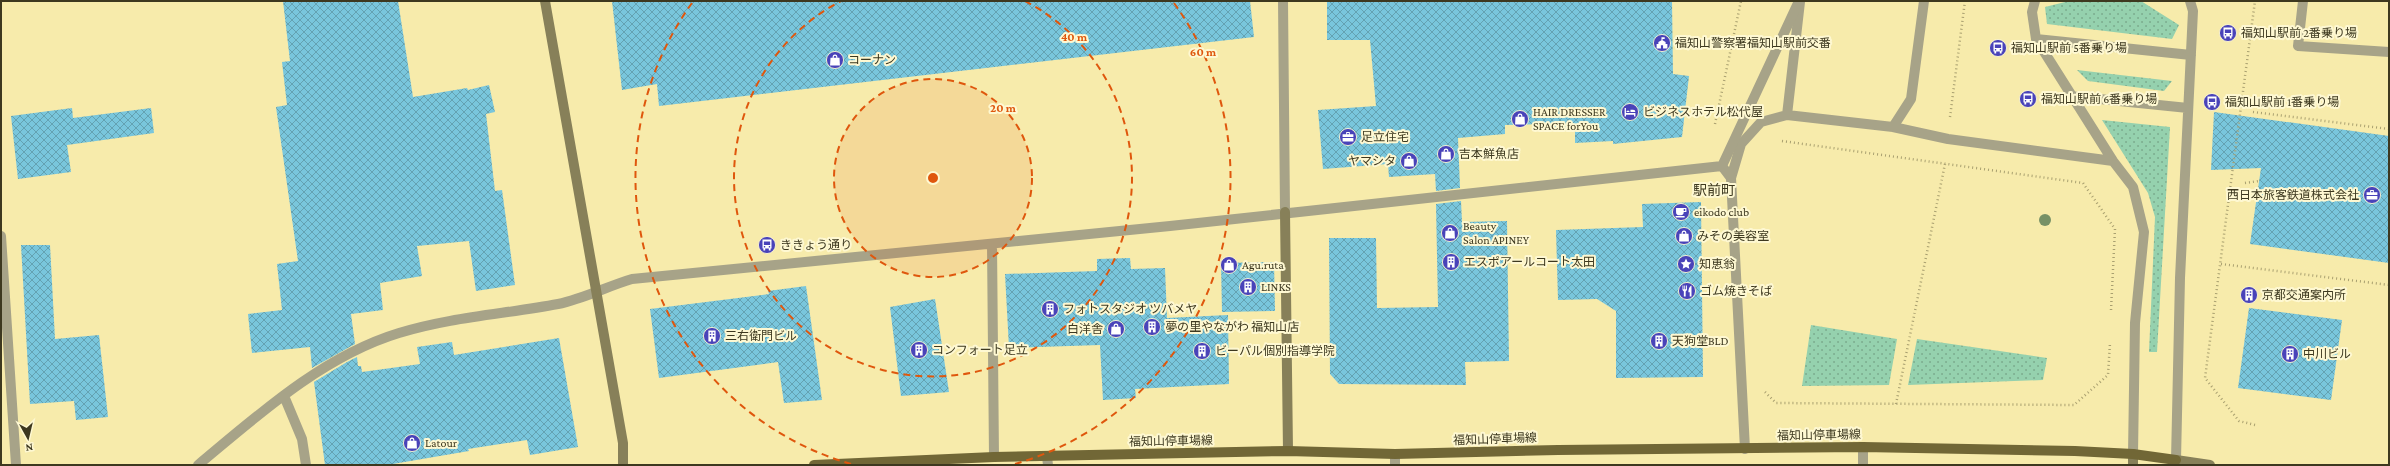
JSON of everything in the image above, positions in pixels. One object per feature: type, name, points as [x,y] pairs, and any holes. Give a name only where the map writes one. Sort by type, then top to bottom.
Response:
[{"type":"main road","name":"福知山停車場線","points":[[814,465],[994,457],[1047,461],[1288,451],[1395,454],[1558,450],[1863,447],[2133,454],[2176,462]]},
{"type":"street","points":[[545,1],[623,443],[623,465]]},
{"type":"street","points":[[1283,1],[1288,451]]},
{"type":"street","points":[[1722,166],[1800,1]]},
{"type":"street","points":[[1786,115],[1800,1]]},
{"type":"street","points":[[1893,127],[1911,99],[1924,1]]},
{"type":"street","points":[[2035,1],[2032,12],[2036,39],[2070,96],[2133,187],[2144,232],[2135,323],[2133,465]]},
{"type":"street","points":[[2190,1],[2193,11],[2180,278],[2176,462],[2210,465]]},
{"type":"street","points":[[2303,1],[2298,46],[2389,52]]},
{"type":"street","points":[[2036,39],[2191,55]]},
{"type":"street","points":[[2070,96],[2188,108]]},
{"type":"street","points":[[1745,449],[1731,178],[1741,144],[1761,122],[1786,115],[1893,127],[1948,139],[2114,161]]},
{"type":"street","points":[[198,465],[284,396],[341,358],[398,333],[444,322],[570,301],[596,290],[632,279],[992,244],[1722,166]]},
{"type":"street","points":[[1722,166],[1731,178]]},
{"type":"street","points":[[1,236],[16,465]]},
{"type":"street","points":[[992,244],[994,457]]},
{"type":"street","points":[[284,396],[302,439],[306,465]]},
{"type":"street","points":[[1863,447],[1863,465]]},
{"type":"street","points":[[1395,454],[1395,465]]},
{"type":"path","points":[[1714,125],[1741,1]]},
{"type":"path","points":[[1950,119],[1965,1]]},
{"type":"path","points":[[2255,1],[2222,264],[2205,378],[2240,422],[2255,425]]},
{"type":"path","points":[[2253,112],[2389,129]]},
{"type":"path","points":[[1774,140],[2083,183],[2115,229],[2111,314]]},
{"type":"path","points":[[1896,404],[1945,164]]},
{"type":"path","points":[[2245,184],[2259,181]]},
{"type":"path","points":[[2222,264],[2389,285]]},
{"type":"path","points":[[1759,393],[1763,390],[1776,403],[2074,405],[2108,375],[2110,337]]},
{"type":"green space","points":[[2069,1],[2141,1],[2179,25],[2172,39],[2047,24],[2045,7]]},
{"type":"green space","points":[[2077,70],[2172,81],[2164,91],[2088,81]]},
{"type":"green space","points":[[2102,120],[2170,127],[2157,352],[2149,352],[2155,217],[2148,193]]},
{"type":"green space","points":[[1811,325],[1897,339],[1889,385],[1802,386]]},
{"type":"green space","points":[[1917,339],[2047,358],[2043,380],[1908,385]]},
{"type":"building","points":[[283,1],[398,1],[413,97],[467,88],[468,90],[489,85],[495,112],[486,114],[495,191],[502,190],[515,285],[476,291],[469,241],[417,246],[422,276],[380,283],[383,310],[351,314],[355,344],[312,368],[310,347],[252,353],[248,314],[282,310],[277,264],[298,261],[276,107],[287,105],[282,62],[290,61]]},
{"type":"building","name":"コーナン","points":[[612,1],[1250,1],[1254,37],[659,106],[657,84],[622,90]]},
{"type":"building","points":[[1327,1],[1672,1],[1673,74],[1689,76],[1682,137],[1613,144],[1613,141],[1575,143],[1575,130],[1554,131],[1554,124],[1505,125],[1505,134],[1458,138],[1460,188],[1436,191],[1435,174],[1389,177],[1388,164],[1323,169],[1318,110],[1376,106],[1370,40],[1327,40]]},
{"type":"building","points":[[72,108],[73,118],[151,108],[154,133],[67,145],[71,172],[18,179],[11,116]]},
{"type":"building","points":[[2214,112],[2389,136],[2389,263],[2250,244],[2261,168],[2211,170]]},
{"type":"building","points":[[1461,201],[1462,222],[1507,221],[1509,361],[1465,362],[1466,385],[1339,384],[1330,374],[1329,238],[1376,238],[1377,308],[1438,307],[1436,204]]},
{"type":"building","points":[[1701,202],[1703,377],[1616,378],[1616,311],[1597,299],[1558,300],[1556,230],[1643,227],[1642,204]]},
{"type":"building","points":[[21,245],[50,245],[55,339],[99,335],[108,417],[76,420],[74,401],[30,404]]},
{"type":"building","points":[[1130,258],[1131,269],[1165,268],[1167,318],[1228,315],[1229,384],[1135,389],[1136,398],[1103,400],[1100,345],[1009,348],[1005,274],[1097,271],[1097,259]]},
{"type":"building","name":"LINKS","points":[[1274,262],[1275,311],[1222,312],[1221,263]]},
{"type":"building","name":"三右衛門ビル","points":[[806,286],[822,400],[784,403],[778,362],[659,378],[650,309],[769,294],[768,291]]},
{"type":"building","name":"コンフォート足立","points":[[935,299],[949,392],[901,396],[890,307]]},
{"type":"building","name":"中川ビル","points":[[2249,308],[2342,320],[2331,400],[2238,388]]},
{"type":"building","points":[[559,338],[578,447],[530,455],[527,440],[468,449],[469,451],[387,465],[325,465],[314,382],[347,362],[357,357],[358,366],[361,366],[362,372],[420,364],[417,347],[452,342],[454,355]]},
{"type":"place","name":"福知山駅前 2番乗り場","points":[[2228,33]]},
{"type":"place","name":"福知山警察署福知山駅前交番","points":[[1662,43]]},
{"type":"place","name":"福知山駅前 5番乗り場","points":[[1998,48]]},
{"type":"place","name":"コーナン","points":[[835,60]]},
{"type":"place","name":"福知山駅前 6番乗り場","points":[[2028,99]]},
{"type":"place","name":"福知山駅前 1番乗り場","points":[[2212,102]]},
{"type":"place","name":"ビジネスホテル松代屋","points":[[1630,112]]},
{"type":"place","name":"HAIR DRESSER SPACE forYou","points":[[1520,119]]},
{"type":"place","name":"足立住宅","points":[[1348,137]]},
{"type":"place","name":"吉本鮮魚店","points":[[1446,154]]},
{"type":"place","name":"ヤマシタ","points":[[1409,161]]},
{"type":"place","name":"西日本旅客鉄道株式会社","points":[[2372,195]]},
{"type":"place","name":"eikodo club","points":[[1681,212]]},
{"type":"place","name":"Beauty Salon APINEY","points":[[1450,233]]},
{"type":"place","name":"みその美容室","points":[[1684,236]]},
{"type":"place","name":"ききょう通り","points":[[767,245]]},
{"type":"place","name":"エスポアールコート太田","points":[[1451,262]]},
{"type":"place","name":"知恵翁","points":[[1686,264]]},
{"type":"place","name":"Agu.ruta","points":[[1229,265]]},
{"type":"place","name":"LINKS","points":[[1248,287]]},
{"type":"place","name":"ゴム焼きそば","points":[[1687,291]]},
{"type":"place","name":"京都交通案内所","points":[[2249,295]]},
{"type":"place","name":"フォトスタジオ ツバメヤ","points":[[1050,309]]},
{"type":"place","name":"夢の里やながわ 福知山店","points":[[1152,327]]},
{"type":"place","name":"白洋舎","points":[[1116,329]]},
{"type":"place","name":"三右衛門ビル","points":[[712,336]]},
{"type":"place","name":"天狗堂BLD","points":[[1659,341]]},
{"type":"place","name":"コンフォート足立","points":[[919,350]]},
{"type":"place","name":"ビーパル個別指導学院","points":[[1202,351]]},
{"type":"place","name":"中川ビル","points":[[2290,354]]},
{"type":"place","name":"Latour","points":[[412,443]]},
{"type":"district","name":"駅前町","points":[[1714,190]]}]
